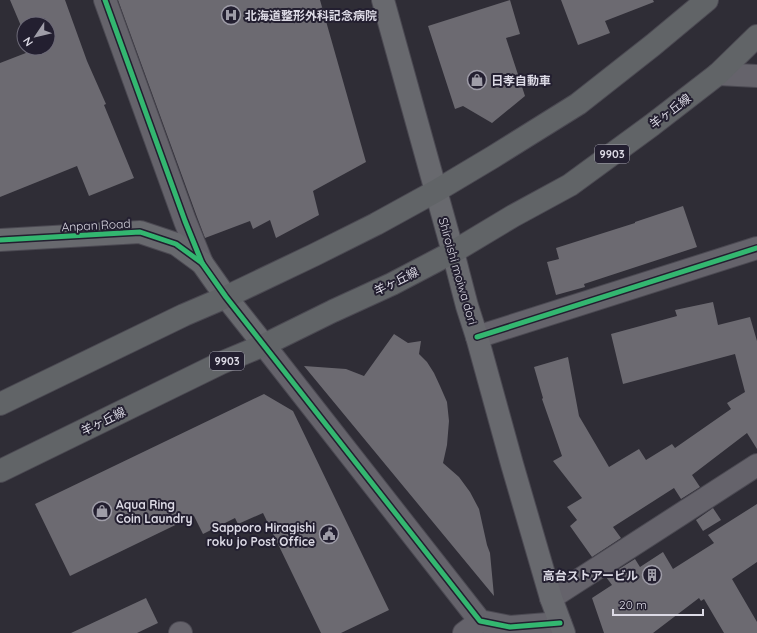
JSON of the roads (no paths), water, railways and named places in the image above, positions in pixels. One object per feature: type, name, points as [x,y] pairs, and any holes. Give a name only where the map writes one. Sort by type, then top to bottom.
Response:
[{"type":"main road","name":"Shiroishi moiwa dori","points":[[383,0],[514,471],[551,598],[562,628]]},
{"type":"main road","points":[[0,404],[184,315],[321,252],[436,191],[578,104],[707,0]]},
{"type":"main road","name":"羊ヶ丘線","points":[[0,471],[221,363],[264,345],[392,284],[453,252],[513,216],[570,185],[718,74],[757,36]]},
{"type":"main road","name":"Anpan Road","points":[[0,240],[140,232],[176,244],[202,263],[226,297],[264,345]]},
{"type":"street","points":[[105,0],[185,221],[202,263]]},
{"type":"street","points":[[718,74],[757,76]]},
{"type":"street","points":[[477,337],[757,248]]},
{"type":"street","points":[[264,345],[472,627],[562,628]]},
{"type":"street","points":[[551,598],[757,465]]},
{"type":"place","name":"北海道整形外科記念病院","points":[[231,15]]},
{"type":"place","name":"日孝自動車","points":[[477,80]]},
{"type":"place","name":"Aqua Ring Coin Laundry","points":[[102,511]]},
{"type":"place","name":"Sapporo Hiragishi roku jo Post Office","points":[[329,534]]},
{"type":"place","name":"高台ストアービル","points":[[652,575]]}]
